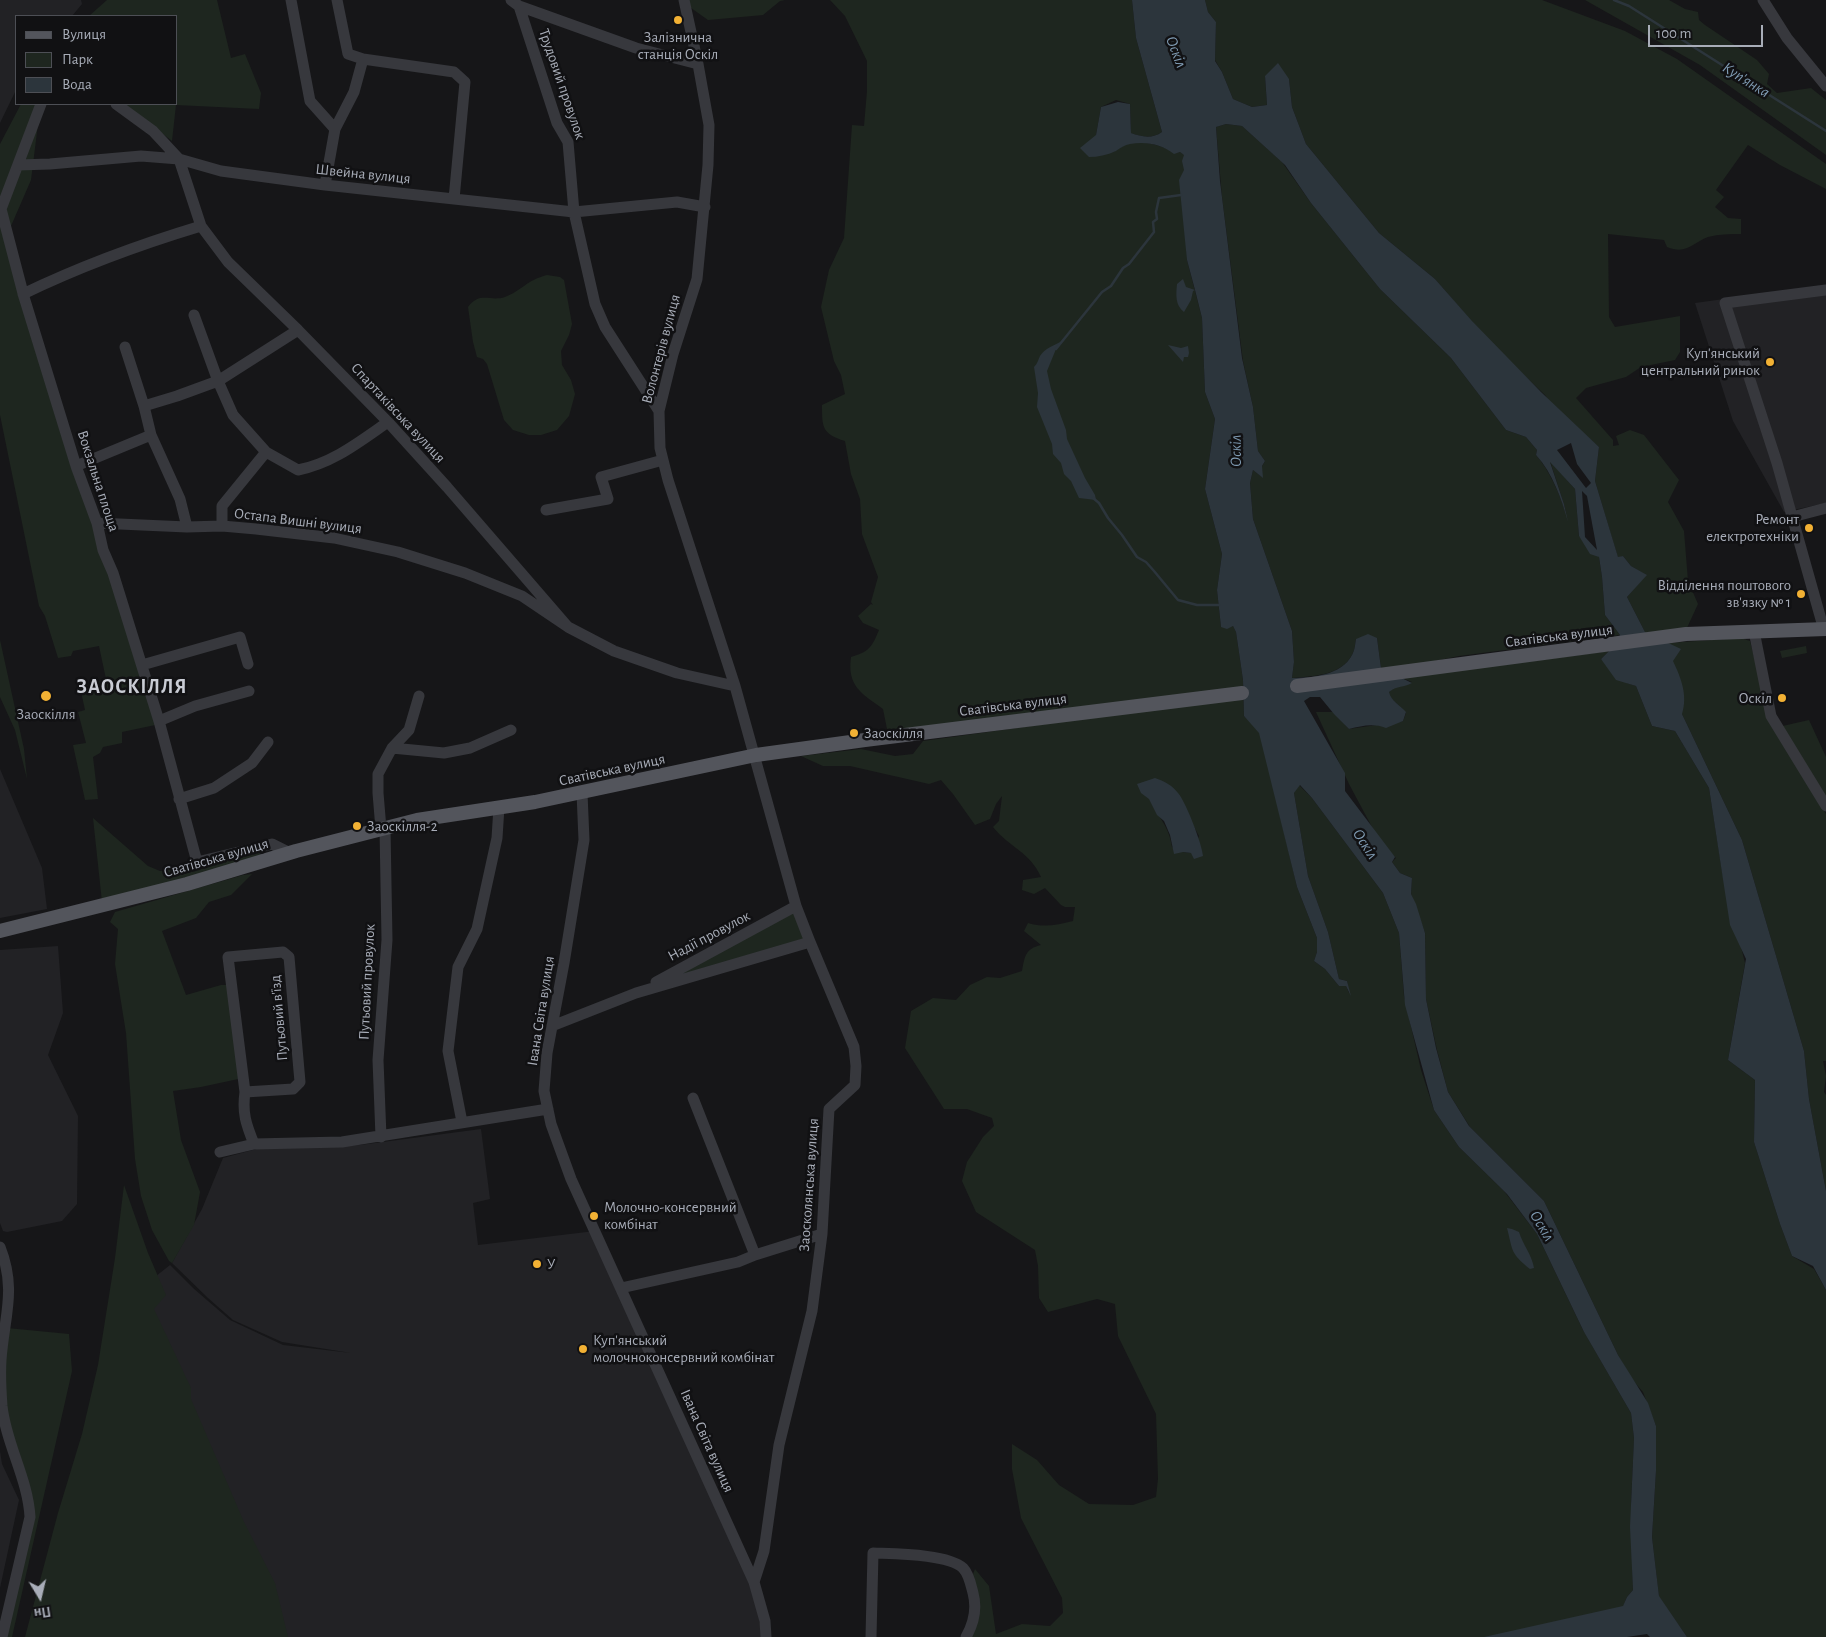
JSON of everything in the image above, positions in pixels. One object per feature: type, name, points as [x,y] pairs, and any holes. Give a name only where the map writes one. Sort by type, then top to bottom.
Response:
[{"type":"main road","name":"Сватівська вулиця","points":[[1297,686],[1686,634],[1825,630]]},
{"type":"main road","name":"Сватівська вулиця","points":[[0,931],[187,884],[290,853],[417,820],[582,793],[756,755],[1242,693]]},
{"type":"street","points":[[291,0],[310,101],[335,129]]},
{"type":"street","points":[[337,0],[348,54],[363,59],[454,72],[465,82],[454,199]]},
{"type":"street","name":"Волонтерів вулиця","points":[[684,0],[709,125],[705,207],[697,279],[673,354],[659,411],[660,448],[756,755]]},
{"type":"street","points":[[1763,0],[1787,38],[1826,86]]},
{"type":"street","points":[[515,3],[636,48],[698,64]]},
{"type":"street","name":"Трудовий провулок","points":[[515,3],[557,123],[568,142],[574,212],[595,304],[605,327],[659,411]]},
{"type":"street","points":[[326,186],[335,129],[354,92],[363,59]]},
{"type":"street","name":"Вокзальна площа","points":[[41,105],[2,209],[23,294],[76,466],[97,523],[103,550],[113,573],[159,721],[196,862],[272,844],[290,853]]},
{"type":"street","points":[[117,105],[153,131],[179,159]]},
{"type":"street","name":"Швейна вулиця","points":[[18,165],[141,156],[179,159],[221,170],[326,186],[574,212],[677,202],[705,207]]},
{"type":"street","name":"Спартаківська вулиця","points":[[179,159],[201,226],[228,262],[388,422],[568,627]]},
{"type":"street","points":[[23,294],[73,270],[133,247],[201,226]]},
{"type":"street","points":[[1825,630],[1777,463],[1725,303],[1826,290]]},
{"type":"street","points":[[194,315],[218,381],[233,415],[266,452],[298,470],[315,466],[348,450],[388,422]]},
{"type":"street","points":[[144,406],[218,381],[298,330]]},
{"type":"street","points":[[125,347],[144,406],[151,435],[180,499],[186,527]]},
{"type":"street","points":[[76,466],[151,435]]},
{"type":"street","points":[[222,526],[222,506],[266,452]]},
{"type":"street","points":[[546,510],[608,499],[601,477],[663,460]]},
{"type":"street","points":[[1792,517],[1826,508]]},
{"type":"street","name":"Остапа Вишні вулиця","points":[[97,523],[186,527],[222,526],[334,538],[398,552],[465,573],[522,596],[568,627],[614,651],[677,673],[735,686]]},
{"type":"street","points":[[1754,631],[1771,716],[1826,806]]},
{"type":"street","points":[[142,665],[240,637],[248,664]]},
{"type":"street","points":[[159,721],[195,706],[249,691]]},
{"type":"street","name":"Путьовий провулок","points":[[381,1137],[378,1060],[386,940],[383,829],[378,793],[378,774],[392,748],[409,730],[419,696]]},
{"type":"street","points":[[392,748],[444,753],[470,748],[511,730]]},
{"type":"street","points":[[179,799],[214,788],[252,763],[268,742]]},
{"type":"street","name":"Заосколянська вулиця","points":[[754,1582],[764,1551],[779,1445],[812,1311],[822,1234],[829,1109],[855,1085],[856,1066],[854,1047],[796,906],[756,755]]},
{"type":"street","name":"Івана Світа вулиця","points":[[582,793],[584,840],[547,1053],[544,1091],[551,1124],[571,1178],[754,1582]]},
{"type":"street","points":[[462,1122],[448,1051],[458,967],[477,929],[497,838],[499,807]]},
{"type":"street","name":"Надії провулок","points":[[636,993],[796,906]]},
{"type":"street","name":"Надії провулок","points":[[552,1026],[636,993],[810,942]]},
{"type":"street","name":"Путьовий в'їзд","points":[[283,952],[289,957],[300,1082],[293,1089],[245,1092],[228,957],[283,952]]},
{"type":"street","points":[[245,1092],[244,1120],[254,1144]]},
{"type":"street","points":[[693,1098],[754,1255]]},
{"type":"street","points":[[220,1152],[254,1144],[342,1142],[381,1137],[548,1109]]},
{"type":"street","points":[[621,1288],[738,1262],[754,1255],[822,1234]]},
{"type":"street","points":[[0,1247],[4,1258],[10,1296],[1,1361],[2,1406],[6,1427],[30,1501],[30,1517],[2,1637]]},
{"type":"street","points":[[871,1637],[873,1553],[938,1558],[956,1562],[965,1569],[975,1599],[975,1618],[966,1637]]},
{"type":"street","points":[[754,1582],[765,1621],[766,1637]]},
{"type":"shaded area","points":[[0,0],[81,0],[82,4],[73,15],[15,15],[15,92],[0,123]]},
{"type":"shaded area","name":"Куп'янський центральний ринок","points":[[1826,285],[1826,503],[1784,512],[1733,421],[1695,303]]},
{"type":"shaded area","points":[[0,769],[42,868],[47,909],[0,918]]},
{"type":"shaded area","points":[[58,946],[63,1013],[48,1055],[78,1116],[77,1204],[62,1221],[7,1232],[3,1231],[0,1223],[0,950]]},
{"type":"shaded area","points":[[481,1129],[490,1199],[473,1203],[478,1245],[595,1231],[754,1582],[762,1637],[51,1637],[136,1292],[170,1265],[230,1320],[283,1345],[351,1353],[282,1342],[233,1320],[172,1263],[202,1209],[223,1158],[260,1148],[360,1145]]},
{"type":"shaded area","points":[[0,1451],[2,1464],[19,1500],[0,1588]]},
{"type":"green space","points":[[107,0],[217,0],[231,58],[245,54],[261,93],[259,109],[176,105],[178,105],[178,15],[90,15]]},
{"type":"green space","points":[[684,0],[785,0],[780,1],[763,15],[708,20],[684,3]]},
{"type":"green space","points":[[830,0],[1132,0],[1136,38],[1162,132],[1146,137],[1131,133],[1130,104],[1116,100],[1101,107],[1096,135],[1113,152],[1127,144],[1145,143],[1185,155],[1187,260],[1202,318],[1205,392],[1215,419],[1205,489],[1222,554],[1217,590],[1221,627],[1233,626],[1236,632],[1243,680],[1244,716],[1260,731],[1297,887],[1317,938],[1317,952],[1314,961],[1325,969],[1339,986],[1346,986],[1349,993],[1347,981],[1339,979],[1328,932],[1308,876],[1294,793],[1299,785],[1312,798],[1383,893],[1399,933],[1404,996],[1421,1070],[1434,1110],[1459,1147],[1504,1191],[1537,1234],[1583,1330],[1631,1413],[1634,1438],[1631,1505],[1633,1590],[1627,1597],[1623,1607],[1489,1637],[966,1637],[970,1631],[970,1582],[975,1569],[989,1586],[996,1634],[1022,1624],[1050,1626],[1063,1613],[1062,1598],[1021,1518],[1012,1469],[1012,1444],[1037,1460],[1059,1485],[1089,1504],[1133,1505],[1156,1497],[1158,1479],[1156,1414],[1118,1336],[1115,1304],[1097,1299],[1048,1312],[1039,1298],[1038,1266],[1035,1250],[976,1212],[962,1181],[967,1162],[983,1137],[994,1126],[992,1118],[967,1109],[944,1109],[905,1048],[911,1011],[933,998],[956,1000],[970,985],[987,977],[1000,978],[1022,971],[1029,951],[1041,945],[1024,931],[1028,923],[1045,926],[1073,921],[1075,907],[1061,905],[1045,888],[1034,894],[1022,890],[1023,880],[1041,877],[1031,862],[993,827],[999,821],[1002,796],[996,804],[990,819],[975,825],[941,780],[929,784],[850,766],[823,766],[801,756],[861,749],[895,756],[913,754],[923,741],[1132,712],[899,734],[887,729],[883,709],[857,688],[851,675],[851,657],[866,651],[874,641],[879,630],[863,623],[858,616],[871,604],[873,605],[871,602],[878,577],[862,534],[860,499],[851,474],[845,441],[832,436],[825,429],[822,413],[822,405],[845,394],[841,375],[834,361],[821,307],[829,270],[844,238],[852,125],[864,126],[867,91],[867,61],[845,16]],"holes":[[[1150,799],[1193,825],[1199,836],[1191,853],[1172,847],[1166,827]]]},
{"type":"green space","points":[[1205,0],[1542,0],[1625,31],[1677,59],[1826,164],[1826,189],[1780,165],[1748,145],[1716,190],[1724,197],[1715,207],[1728,218],[1741,219],[1741,234],[1708,237],[1680,250],[1667,247],[1664,240],[1608,234],[1609,317],[1615,327],[1680,316],[1680,352],[1675,360],[1641,367],[1626,377],[1586,388],[1576,398],[1613,440],[1613,446],[1619,445],[1616,436],[1630,430],[1644,435],[1679,480],[1668,502],[1684,531],[1688,581],[1698,604],[1686,630],[1653,635],[1645,632],[1627,597],[1646,575],[1631,566],[1623,556],[1618,558],[1595,481],[1599,447],[1551,405],[1545,395],[1494,347],[1435,279],[1379,233],[1306,144],[1292,107],[1289,79],[1265,77],[1267,105],[1252,107],[1233,99],[1215,60],[1216,22],[1208,12]]},
{"type":"green space","points":[[1585,0],[1669,0],[1685,9],[1698,12],[1699,20],[1705,25],[1757,60],[1769,74],[1767,84],[1777,93],[1811,88],[1826,100],[1826,155],[1700,65]]},
{"type":"green space","points":[[20,105],[44,105],[38,124],[31,180],[8,233],[160,724],[122,732],[122,743],[103,747],[100,753],[93,757],[98,799],[85,800],[73,745],[86,743],[78,712],[85,710],[80,687],[106,679],[99,646],[73,651],[71,656],[58,658],[45,616],[39,606],[0,415],[0,144]]},
{"type":"green space","points":[[125,105],[176,105],[172,141]]},
{"type":"green space","points":[[1226,124],[1242,126],[1282,162],[1311,203],[1380,289],[1451,358],[1506,430],[1526,437],[1537,450],[1536,455],[1554,483],[1566,514],[1550,461],[1575,489],[1579,536],[1599,557],[1605,615],[1620,635],[1459,656],[1406,667],[1381,668],[1377,638],[1356,639],[1352,655],[1341,667],[1325,674],[1292,678],[1294,662],[1292,631],[1253,519],[1250,483],[1253,470],[1262,477],[1262,466],[1265,461],[1258,451],[1253,407],[1243,361],[1222,197],[1216,127]]},
{"type":"green space","points":[[547,275],[560,277],[564,280],[572,324],[561,351],[562,365],[571,380],[575,394],[569,416],[557,430],[541,435],[529,435],[513,430],[504,420],[487,364],[483,359],[477,357],[468,307],[477,299],[505,297],[534,280]]},
{"type":"green space","points":[[1741,638],[1750,641],[1770,719],[1826,814],[1826,1061],[1823,1061],[1826,1076],[1824,1092],[1826,1095],[1826,1191],[1809,1099],[1804,1051],[1742,840],[1682,714],[1668,643]]},
{"type":"green space","points":[[0,640],[24,749],[27,779],[15,730],[0,697]]},
{"type":"green space","points":[[1806,646],[1807,653],[1782,658],[1780,651]]},
{"type":"green space","points":[[1609,651],[1601,659],[1627,683],[1636,686],[1652,726],[1675,731],[1709,788],[1722,871],[1745,963],[1728,1060],[1755,1080],[1754,1142],[1792,1256],[1814,1269],[1826,1290],[1826,1637],[1687,1637],[1659,1597],[1652,1537],[1656,1471],[1656,1426],[1643,1392],[1631,1378],[1618,1355],[1544,1201],[1470,1127],[1448,1092],[1426,999],[1425,933],[1411,894],[1412,878],[1400,873],[1392,862],[1396,858],[1380,842],[1349,784],[1316,712],[1333,712],[1349,729],[1403,721],[1406,713],[1387,693],[1397,686],[1412,682],[1402,678]]},
{"type":"green space","points":[[1809,720],[1826,757],[1826,806],[1778,727]]},
{"type":"green space","points":[[93,818],[148,866],[160,871],[203,865],[259,853],[264,856],[102,902]]},
{"type":"green space","points":[[252,874],[231,895],[209,902],[196,918],[162,931],[186,995],[221,985],[229,985],[243,1078],[173,1091],[181,1140],[200,1192],[194,1225],[172,1263],[169,1261],[152,1230],[141,1196],[135,1159],[126,1033],[115,964],[118,929],[110,922],[115,912]]},
{"type":"green space","points":[[796,906],[810,942],[636,993]]},
{"type":"green space","points":[[124,1185],[148,1253],[166,1295],[154,1309],[191,1388],[191,1399],[244,1522],[275,1583],[288,1637],[25,1637],[58,1513],[82,1434],[98,1365],[115,1258]]},
{"type":"green space","points":[[7,1328],[69,1334],[72,1371],[12,1637],[2,1637],[30,1517],[3,1408]]},
{"type":"water","points":[[1132,0],[1205,0],[1208,12],[1216,22],[1215,61],[1222,72],[1233,99],[1252,107],[1267,105],[1265,76],[1278,63],[1289,79],[1292,107],[1306,144],[1379,233],[1435,279],[1472,321],[1541,392],[1599,447],[1595,481],[1618,557],[1623,556],[1631,566],[1647,575],[1627,597],[1645,632],[1681,649],[1673,661],[1684,693],[1682,714],[1742,840],[1804,1051],[1809,1099],[1826,1191],[1826,1290],[1813,1266],[1792,1256],[1754,1142],[1755,1080],[1728,1060],[1746,959],[1730,925],[1709,788],[1675,731],[1652,726],[1636,686],[1616,680],[1601,659],[1620,635],[1605,615],[1599,557],[1590,554],[1579,536],[1575,489],[1550,462],[1568,522],[1552,478],[1536,455],[1537,450],[1526,437],[1506,430],[1451,358],[1380,289],[1311,203],[1285,165],[1242,126],[1226,124],[1216,127],[1220,181],[1242,358],[1253,407],[1258,451],[1265,461],[1262,466],[1263,478],[1253,470],[1250,483],[1253,519],[1292,631],[1294,662],[1292,678],[1326,674],[1341,667],[1352,655],[1356,639],[1368,634],[1377,638],[1381,668],[1412,683],[1395,688],[1389,692],[1406,712],[1403,721],[1386,728],[1372,725],[1349,729],[1320,697],[1310,697],[1304,701],[1345,773],[1345,791],[1395,857],[1392,862],[1400,873],[1412,878],[1411,894],[1425,933],[1426,999],[1436,1048],[1448,1092],[1469,1126],[1544,1201],[1618,1355],[1648,1403],[1656,1426],[1656,1471],[1652,1537],[1659,1596],[1687,1637],[1650,1637],[1647,1634],[1627,1637],[1484,1637],[1623,1606],[1633,1590],[1630,1527],[1634,1438],[1631,1413],[1584,1332],[1537,1234],[1507,1194],[1459,1147],[1434,1110],[1405,1005],[1399,933],[1383,893],[1312,798],[1300,785],[1294,793],[1308,876],[1328,932],[1339,979],[1347,981],[1351,996],[1346,986],[1339,986],[1325,969],[1314,961],[1317,952],[1317,938],[1297,887],[1259,733],[1244,716],[1243,680],[1236,632],[1233,626],[1227,629],[1221,627],[1217,590],[1222,554],[1205,489],[1215,419],[1205,392],[1202,318],[1187,260],[1179,180],[1184,170],[1182,161],[1184,155],[1180,152],[1174,154],[1164,148],[1147,143],[1128,144],[1109,154],[1092,157],[1089,157],[1080,148],[1096,135],[1101,107],[1118,102],[1130,104],[1131,133],[1147,137],[1162,132],[1136,38]],"holes":[[[1571,443],[1577,464],[1591,483],[1586,488],[1557,450]],[[1582,491],[1587,496],[1597,550],[1585,537]]]},
{"type":"water","points":[[1183,279],[1186,287],[1195,290],[1184,312],[1176,296],[1177,284]]},
{"type":"water","points":[[1062,341],[1056,349],[1047,371],[1051,389],[1066,430],[1067,439],[1096,500],[1079,498],[1071,481],[1064,474],[1061,463],[1053,454],[1052,444],[1037,407],[1038,393],[1034,367],[1045,351]]},
{"type":"water","points":[[1168,345],[1181,348],[1188,346],[1188,357],[1184,357],[1183,362]]},
{"type":"water","points":[[1155,778],[1176,790],[1181,798],[1193,823],[1203,856],[1194,859],[1191,853],[1174,854],[1170,835],[1164,821],[1157,815],[1149,799],[1141,793],[1137,784]]},
{"type":"water","points":[[1507,1228],[1519,1232],[1534,1268],[1530,1269],[1516,1255]]},
{"type":"waterway","name":"Куп'янка","points":[[1614,0],[1629,6],[1826,131]]},
{"type":"waterway","points":[[1056,349],[1102,292],[1111,286],[1123,268],[1129,264],[1154,232],[1153,222],[1157,219],[1156,212],[1159,198],[1181,195]]},
{"type":"waterway","points":[[1093,498],[1099,503],[1137,557],[1146,562],[1178,600],[1197,605],[1219,605]]},
{"type":"place","name":"Залізнична станція Оскіл","points":[[678,20]]},
{"type":"place","name":"Куп'янський центральний ринок","points":[[1770,362]]},
{"type":"place","name":"Ремонт електротехніки","points":[[1809,528]]},
{"type":"place","name":"Відділення поштового зв'язку № 1","points":[[1801,594]]},
{"type":"place","name":"Заоскiлля","points":[[46,696]]},
{"type":"place","name":"Оскіл","points":[[1782,698]]},
{"type":"place","name":"Заоскілля","points":[[854,733]]},
{"type":"place","name":"Заоскілля-2","points":[[357,826]]},
{"type":"place","name":"Молочно-консервний комбінат","points":[[594,1216]]},
{"type":"place","name":"У","points":[[537,1264]]},
{"type":"place","name":"Куп'янський молочноконсервний комбінат","points":[[583,1349]]},
{"type":"district","name":"ЗАОСКIЛЛЯ","points":[[132,687]]}]
